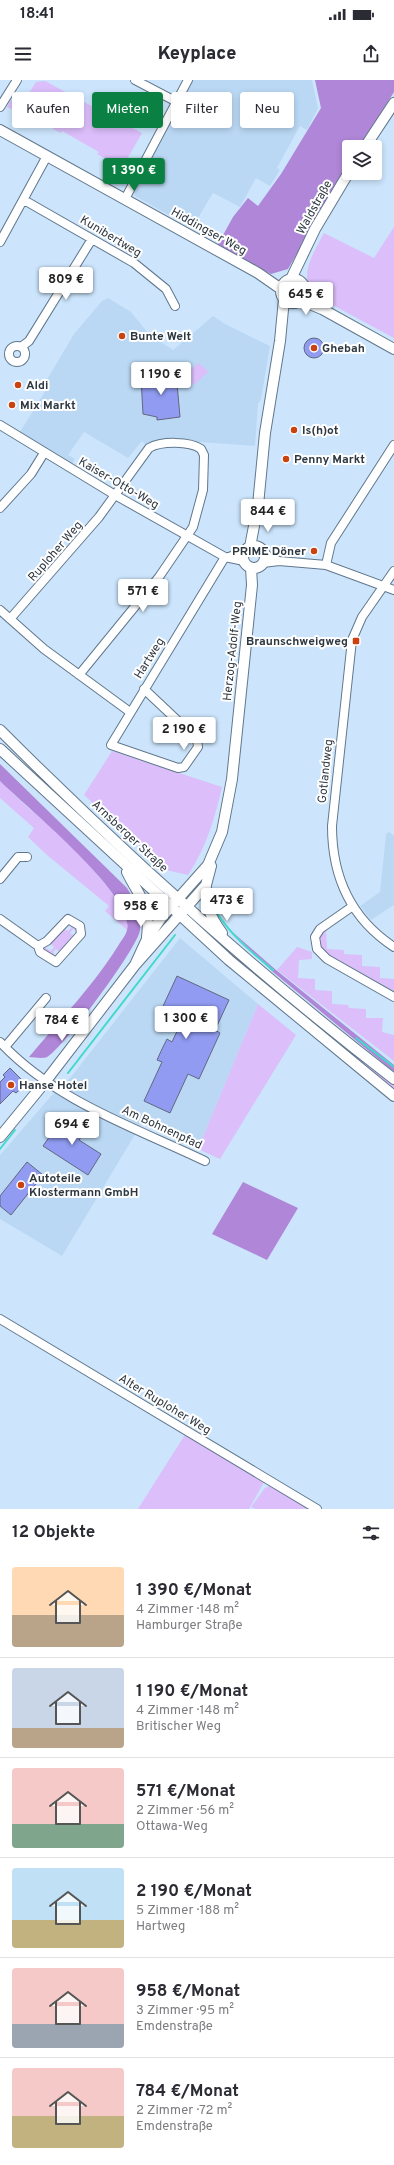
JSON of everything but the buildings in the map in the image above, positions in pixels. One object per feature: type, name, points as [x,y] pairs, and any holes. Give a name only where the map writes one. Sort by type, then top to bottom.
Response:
[{"type":"main road","points":[[370,140],[394,103]]},
{"type":"main road","name":"Hiddingser Weg","points":[[0,130],[258,273],[289,283]]},
{"type":"main road","name":"Waldstraße","points":[[289,283],[316,229],[344,180]]},
{"type":"main road","points":[[289,283],[295,299]]},
{"type":"main road","points":[[289,283],[295,299],[322,309],[394,349]]},
{"type":"main road","name":"Herzog-Adolf-Weg","points":[[174,911],[206,885],[212,860],[222,832],[232,779],[252,585],[255,521],[265,433],[282,327],[282,311],[295,299]]},
{"type":"main road","name":"Arnsberger Straße","points":[[0,730],[182,903],[235,951],[394,1079]]},
{"type":"main road","name":"Arnsberger Straße","points":[[0,749],[174,911],[235,965],[394,1096]]},
{"type":"main road","name":"Herzog-Adolf-Weg","points":[[182,903],[212,860]]},
{"type":"main road","points":[[124,865],[147,908],[149,924],[147,939],[135,965]]},
{"type":"main road","points":[[206,885],[206,899],[209,912],[235,951]]},
{"type":"main road","points":[[147,939],[174,911]]},
{"type":"main road","points":[[0,1137],[45,1082],[135,965],[174,911]]},
{"type":"street","points":[[0,107],[17,80]]},
{"type":"street","points":[[135,80],[171,99]]},
{"type":"street","points":[[182,92],[188,80]]},
{"type":"street","points":[[125,199],[171,113]]},
{"type":"street","points":[[1,237],[24,200],[47,156]]},
{"type":"street","name":"Kunibertweg","points":[[24,200],[139,267],[166,289],[174,306]]},
{"type":"street","points":[[21,347],[29,342],[92,239]]},
{"type":"street","name":"Kaiser-Otto-Weg","points":[[0,425],[115,495],[227,557]]},
{"type":"street","name":"Ruploher Weg","points":[[10,619],[81,539],[149,448],[162,445],[197,446],[201,449],[204,455],[204,490],[197,519],[188,536]]},
{"type":"street","points":[[326,565],[331,543],[394,445]]},
{"type":"street","points":[[0,508],[31,474],[44,453]]},
{"type":"street","points":[[79,675],[159,577],[188,536]]},
{"type":"street","points":[[227,557],[254,557],[279,561],[326,565],[394,590]]},
{"type":"street","name":"Hartweg","points":[[144,689],[197,739],[198,747],[186,765],[178,768],[111,745],[144,689],[227,557]]},
{"type":"street","points":[[384,586],[394,571]]},
{"type":"street","name":"Gotlandweg","points":[[384,586],[362,617],[352,640],[332,826],[333,856],[341,884],[353,906],[379,936],[394,946]]},
{"type":"street","points":[[0,610],[44,649],[130,712]]},
{"type":"street","points":[[0,879],[18,857],[27,857]]},
{"type":"street","points":[[353,906],[320,929],[315,937],[317,948],[326,959],[394,997]]},
{"type":"street","points":[[0,919],[38,946],[40,952],[56,962],[81,934],[80,926],[68,919],[47,941],[38,946]]},
{"type":"street","points":[[2,1045],[46,998]]},
{"type":"street","name":"Am Bohnenpfad","points":[[2,1045],[45,1082],[84,1105],[205,1161]]},
{"type":"street","name":"Alter Ruploher Weg","points":[[0,1319],[317,1509]]},
{"type":"shaded area","points":[[193,80],[312,80],[318,108],[307,130],[300,126],[277,168],[280,170],[270,186],[256,178],[240,207],[213,193],[192,228],[135,196],[134,192],[171,122],[171,128],[232,128],[232,92],[187,92]]},
{"type":"shaded area","points":[[315,80],[394,80],[394,92],[364,140],[342,140],[342,176],[288,269],[271,274],[217,246],[233,217],[248,198],[258,206],[281,174],[321,108]]},
{"type":"shaded area","points":[[45,81],[66,92],[30,92],[36,82]]},
{"type":"shaded area","points":[[12,100],[12,110],[7,107]]},
{"type":"shaded area","points":[[84,102],[92,106],[92,128],[133,128],[142,133],[122,168],[97,154],[99,152],[62,131],[61,133],[53,129],[84,128]]},
{"type":"shaded area","points":[[394,227],[394,338],[316,296],[310,289],[307,281],[307,273],[312,257],[324,233],[374,258]]},
{"type":"shaded area","points":[[108,298],[131,312],[148,333],[173,350],[213,316],[225,324],[270,346],[261,399],[258,404],[255,446],[198,442],[147,446],[142,441],[128,458],[84,432],[68,455],[75,459],[72,464],[20,432],[49,385],[45,383],[74,334],[102,301]]},
{"type":"shaded area","points":[[198,363],[207,370],[207,373],[194,385],[185,375]]},
{"type":"shaded area","points":[[112,751],[222,787],[205,843],[188,875],[166,870],[84,795]]},
{"type":"shaded area","points":[[0,764],[127,888],[136,903],[140,918],[140,930],[136,940],[114,976],[68,1036],[56,1050],[45,1058],[29,1057],[87,989],[108,961],[127,930],[125,915],[114,896],[76,852],[0,781]]},
{"type":"shaded area","points":[[0,781],[83,858],[110,890],[127,915],[127,930],[105,911],[109,906],[47,855],[28,837],[34,828],[0,798]]},
{"type":"shaded area","points":[[389,832],[394,836],[394,905],[371,920],[360,906],[380,892],[386,834]]},
{"type":"shaded area","points":[[193,921],[316,1026],[334,1037],[394,1084],[394,1091],[253,977]]},
{"type":"shaded area","points":[[69,923],[75,925],[77,931],[73,929],[70,933],[75,937],[60,952],[56,949],[53,952],[56,956],[55,958],[43,951],[44,947],[51,951],[54,947],[50,943],[63,928],[68,931],[71,928]]},
{"type":"shaded area","points":[[328,928],[326,932],[327,949],[344,950],[344,954],[362,955],[362,966],[380,967],[380,978],[394,979],[394,991],[326,954],[319,946],[320,932]]},
{"type":"shaded area","points":[[229,929],[276,970],[394,1065],[394,1072],[273,972]]},
{"type":"shaded area","points":[[180,938],[258,1004],[198,1149],[142,1123],[62,1256],[0,1219],[0,1155],[52,1095],[71,1077]]},
{"type":"shaded area","points":[[297,947],[312,952],[312,959],[299,960],[298,978],[315,979],[315,990],[332,991],[332,1004],[348,1005],[349,1008],[366,1009],[366,1018],[383,1018],[382,1032],[394,1035],[394,1061],[277,970]]},
{"type":"shaded area","points":[[258,1004],[296,1035],[220,1159],[198,1149]]},
{"type":"shaded area","points":[[243,1182],[298,1208],[267,1260],[212,1234]]},
{"type":"shaded area","points":[[186,1433],[265,1480],[249,1509],[138,1509]]},
{"type":"shaded area","points":[[271,1485],[313,1509],[256,1509],[251,1507],[265,1488]]},
{"type":"waterway","points":[[214,908],[233,934],[273,970]]},
{"type":"waterway","points":[[68,1073],[175,935]]},
{"type":"waterway","points":[[356,1038],[394,1067]]},
{"type":"waterway","points":[[0,1149],[15,1130]]},
{"type":"place","name":"Bunte Welt","points":[[122,336]]},
{"type":"place","name":"Ghebah","points":[[314,348]]},
{"type":"place","name":"Aldi","points":[[18,385]]},
{"type":"place","name":"Mix Markt","points":[[12,405]]},
{"type":"place","name":"Is(h)ot","points":[[294,430]]},
{"type":"place","name":"Penny Markt","points":[[286,459]]},
{"type":"place","name":"PRIME Döner","points":[[314,551]]},
{"type":"place","name":"Braunschweigweg","points":[[356,641]]},
{"type":"place","name":"Hanse Hotel","points":[[11,1085]]},
{"type":"place","name":"Autoteile Klostermann GmbH","points":[[21,1185]]}]
